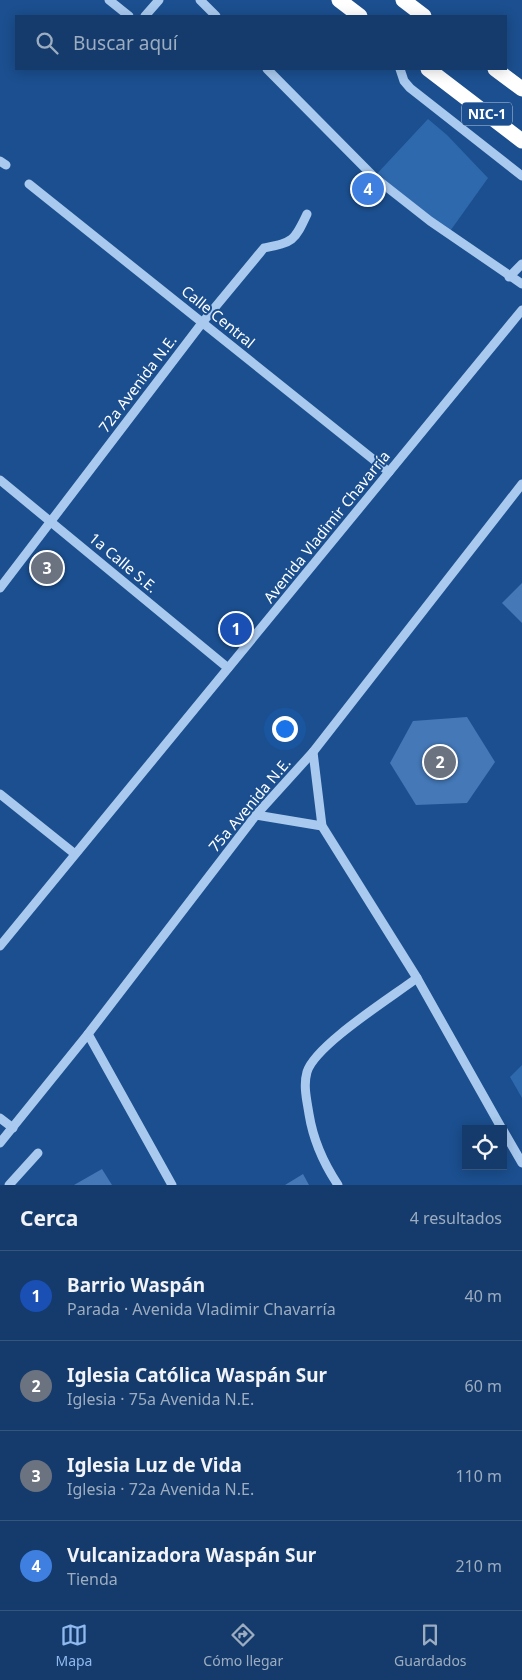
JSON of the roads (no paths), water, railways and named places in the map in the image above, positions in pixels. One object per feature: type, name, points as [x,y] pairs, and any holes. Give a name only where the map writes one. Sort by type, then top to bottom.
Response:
[{"type":"highway","points":[[339,0],[359,15]]},
{"type":"highway","points":[[403,0],[423,15]]},
{"type":"highway","name":"NIC-1","points":[[429,70],[522,141]]},
{"type":"highway","name":"NIC-1","points":[[496,70],[522,89]]},
{"type":"street","points":[[108,0],[128,15]]},
{"type":"street","points":[[146,15],[159,0]]},
{"type":"street","points":[[200,0],[215,15]]},
{"type":"street","points":[[268,70],[370,173],[430,221],[522,284]]},
{"type":"street","points":[[400,70],[404,81],[410,88],[522,176]]},
{"type":"street","name":"Calle Central","points":[[29,184],[389,472]]},
{"type":"street","name":"72a Avenida N.E.","points":[[0,588],[202,323],[264,248],[286,244],[295,236],[307,214]]},
{"type":"street","points":[[510,277],[522,264]]},
{"type":"street","name":"Avenida Vladimir Chavarría","points":[[0,946],[522,310]]},
{"type":"street","name":"1a Calle S.E.","points":[[0,480],[228,668]]},
{"type":"street","name":"75a Avenida N.E.","points":[[0,1143],[88,1034],[256,816],[313,752],[522,484]]},
{"type":"street","points":[[313,752],[322,826],[417,978],[500,1125]]},
{"type":"street","points":[[0,794],[75,854]]},
{"type":"street","points":[[256,816],[322,826]]},
{"type":"street","points":[[338,1185],[329,1172],[312,1130],[306,1095],[307,1072],[321,1050],[417,978]]},
{"type":"street","points":[[88,1034],[172,1185]]},
{"type":"street","points":[[0,1118],[13,1128]]},
{"type":"street","points":[[507,1137],[522,1163]]},
{"type":"street","points":[[9,1185],[38,1153]]},
{"type":"place","name":"Vulcanizadora Waspán Sur","points":[[368,189]]},
{"type":"place","name":"Iglesia Luz de Vida","points":[[47,568]]},
{"type":"place","name":"Barrio Waspán","points":[[236,629]]},
{"type":"place","name":"Iglesia Católica Waspán Sur","points":[[440,762]]}]
